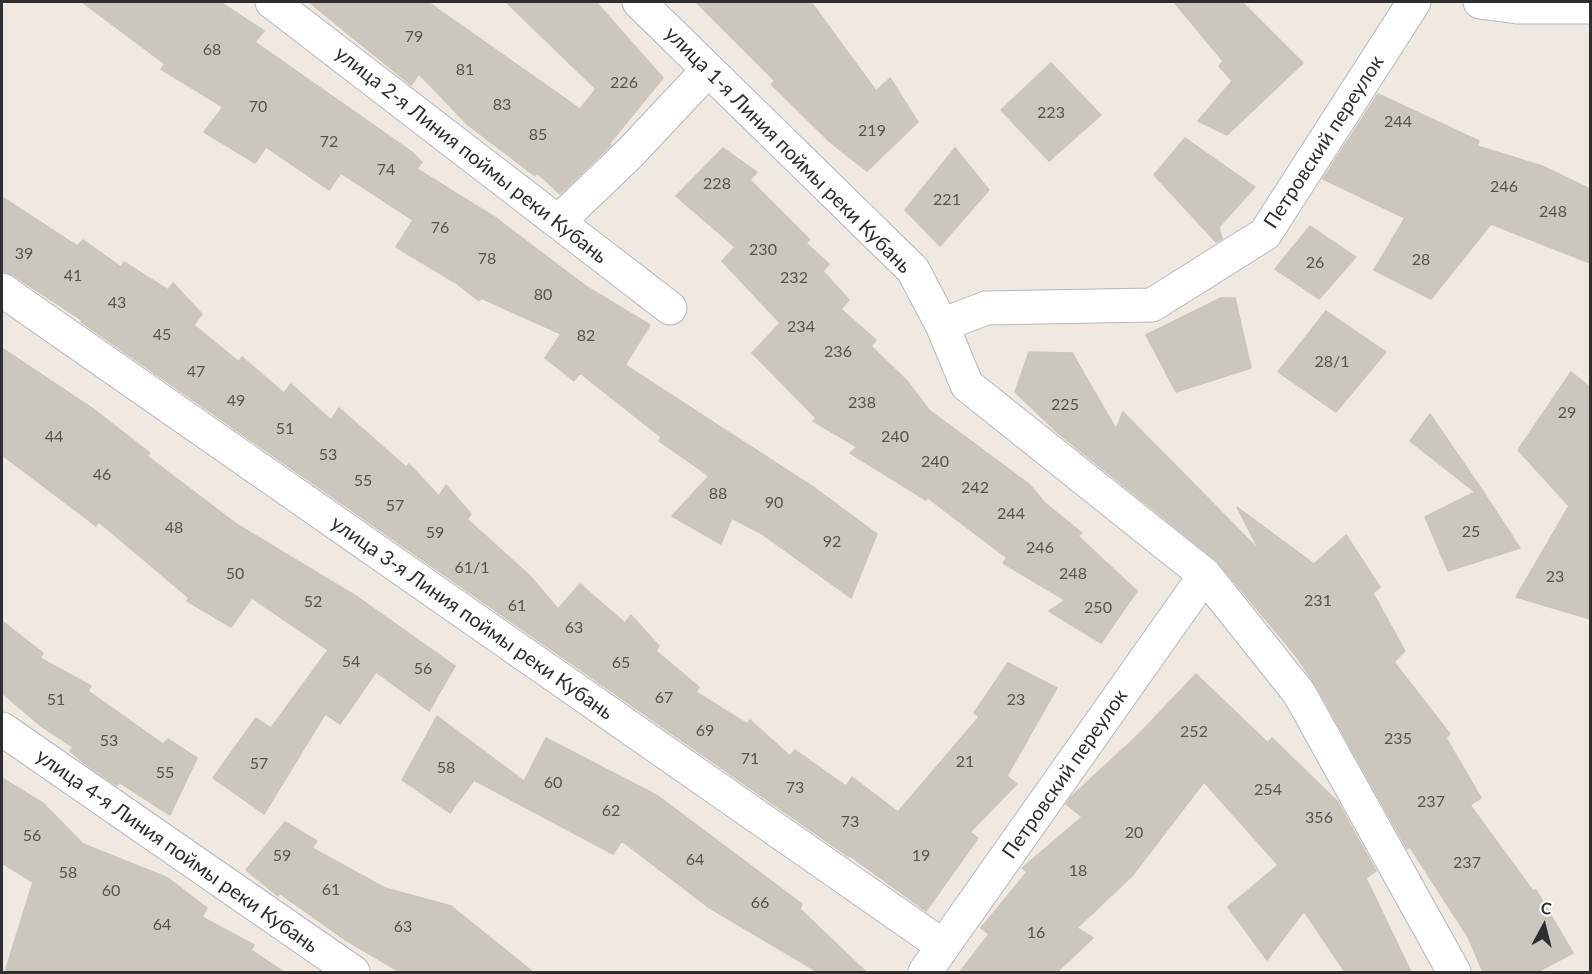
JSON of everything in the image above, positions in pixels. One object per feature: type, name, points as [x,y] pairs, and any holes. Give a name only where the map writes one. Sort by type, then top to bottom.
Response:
[{"type":"street","name":"улица 2-я Линия поймы реки Кубань","points":[[272,2],[670,308]]},
{"type":"street","name":"улица 1-я Линия поймы реки Кубань","points":[[639,2],[913,270],[942,325],[967,385],[1205,575],[1299,693],[1454,972]]},
{"type":"street","name":"Петровский переулок","points":[[942,325],[986,309],[1152,305],[1265,234],[1414,2]]},
{"type":"street","points":[[1480,2],[1590,8]]},
{"type":"street","points":[[558,222],[630,153],[707,71]]},
{"type":"street","name":"улица 3-я Линия поймы реки Кубань","points":[[2,290],[934,959]]},
{"type":"street","name":"Петровский переулок","points":[[934,959],[1205,575]]},
{"type":"street","name":"улица 4-я Линия поймы реки Кубань","points":[[2,729],[353,972]]},
{"type":"building","points":[[82,2],[220,2],[264,31],[255,42],[412,152],[422,162],[417,169],[496,218],[587,287],[650,325],[625,365],[816,489],[877,534],[851,598],[762,534],[732,518],[721,544],[672,516],[709,476],[659,441],[661,437],[580,373],[574,381],[545,358],[561,334],[481,298],[479,301],[456,283],[396,247],[413,220],[341,173],[329,190],[266,147],[255,163],[204,132],[223,107],[161,69],[165,64]]},
{"type":"building","points":[[309,2],[428,2],[580,109],[596,89],[506,2],[596,2],[663,78],[609,144],[611,145],[560,194],[537,173],[535,176],[468,125],[419,74],[411,85]]},
{"type":"building","points":[[696,2],[811,2],[876,91],[890,78],[918,122],[867,171],[831,143],[771,84],[775,81]]},
{"type":"building","points":[[1174,2],[1242,2],[1303,63],[1227,135],[1198,121],[1232,81],[1219,66],[1223,61]]},
{"type":"building","points":[[1051,63],[1101,115],[1049,161],[1001,110]]},
{"type":"building","points":[[1378,94],[1479,141],[1477,146],[1542,166],[1590,189],[1590,263],[1491,224],[1431,299],[1374,270],[1405,218],[1323,179]]},
{"type":"building","points":[[1185,138],[1255,187],[1219,227],[1222,239],[1216,242],[1154,175]]},
{"type":"building","points":[[723,148],[757,172],[750,180],[810,240],[806,243],[829,264],[823,271],[849,300],[841,309],[876,340],[871,346],[907,381],[929,410],[1029,484],[1045,503],[1082,533],[1078,536],[1137,591],[1101,643],[1049,611],[1065,600],[1003,563],[1007,558],[928,498],[926,500],[850,453],[857,447],[813,421],[816,418],[752,353],[780,323],[722,261],[735,247],[676,196]]},
{"type":"building","points":[[955,148],[989,190],[940,246],[905,210]]},
{"type":"building","points":[[2,197],[77,246],[83,240],[121,267],[124,262],[168,290],[173,283],[202,314],[194,325],[239,362],[242,357],[284,393],[291,384],[331,420],[339,408],[406,467],[409,464],[439,496],[446,485],[471,514],[467,519],[530,576],[558,609],[580,584],[625,623],[631,615],[659,646],[656,651],[699,687],[696,692],[747,724],[750,720],[790,756],[795,750],[846,786],[852,777],[898,812],[979,717],[974,713],[1008,663],[1057,688],[1007,776],[1017,784],[970,832],[978,838],[926,911],[81,322],[82,320],[13,275],[2,271]]},
{"type":"building","points":[[1310,226],[1356,257],[1319,299],[1275,269]]},
{"type":"building","points":[[1221,298],[1235,298],[1251,368],[1176,392],[1146,335]]},
{"type":"building","points":[[1326,311],[1386,352],[1336,412],[1278,372]]},
{"type":"building","points":[[2,348],[92,408],[150,453],[147,456],[238,525],[359,598],[455,666],[429,711],[376,672],[340,724],[325,714],[264,814],[213,778],[256,718],[271,728],[328,650],[252,598],[231,627],[187,601],[189,598],[99,522],[96,526],[2,455]]},
{"type":"building","points":[[1029,352],[1072,353],[1116,429],[1123,412],[1259,550],[1237,507],[1314,564],[1346,535],[1380,587],[1373,593],[1405,651],[1394,662],[1450,734],[1446,738],[1481,798],[1470,805],[1533,891],[1536,890],[1573,953],[1537,972],[1483,972],[1468,937],[1410,847],[1407,849],[1315,684],[1296,656],[1217,561],[1058,433],[1015,392]]},
{"type":"building","points":[[1571,372],[1590,387],[1590,619],[1516,597],[1569,506],[1518,450]]},
{"type":"building","points":[[1430,414],[1520,548],[1448,571],[1425,517],[1475,492],[1410,441]]},
{"type":"building","points":[[2,621],[43,653],[40,658],[91,686],[88,691],[163,744],[168,739],[197,758],[170,815],[119,782],[117,786],[84,763],[70,751],[73,747],[41,726],[2,693]]},
{"type":"building","points":[[1196,674],[1268,743],[1272,738],[1338,802],[1376,871],[1366,878],[1411,972],[1345,972],[1304,911],[1267,960],[1228,907],[1278,865],[1204,782],[1132,876],[1077,928],[1093,938],[1057,972],[960,972],[989,934],[981,928],[1027,872],[1022,868],[1082,817],[1066,804],[1072,796],[1139,734]]},
{"type":"building","points":[[437,716],[524,781],[546,738],[658,796],[802,904],[800,909],[866,972],[818,972],[708,907],[622,841],[613,854],[474,780],[450,813],[402,780]]},
{"type":"building","points":[[2,778],[44,804],[83,844],[168,878],[207,908],[202,917],[254,945],[251,950],[284,972],[5,972],[33,882],[2,863]]},
{"type":"building","points":[[285,822],[317,841],[312,848],[385,888],[451,906],[533,972],[400,972],[344,939],[279,893],[278,896],[246,870]]}]
